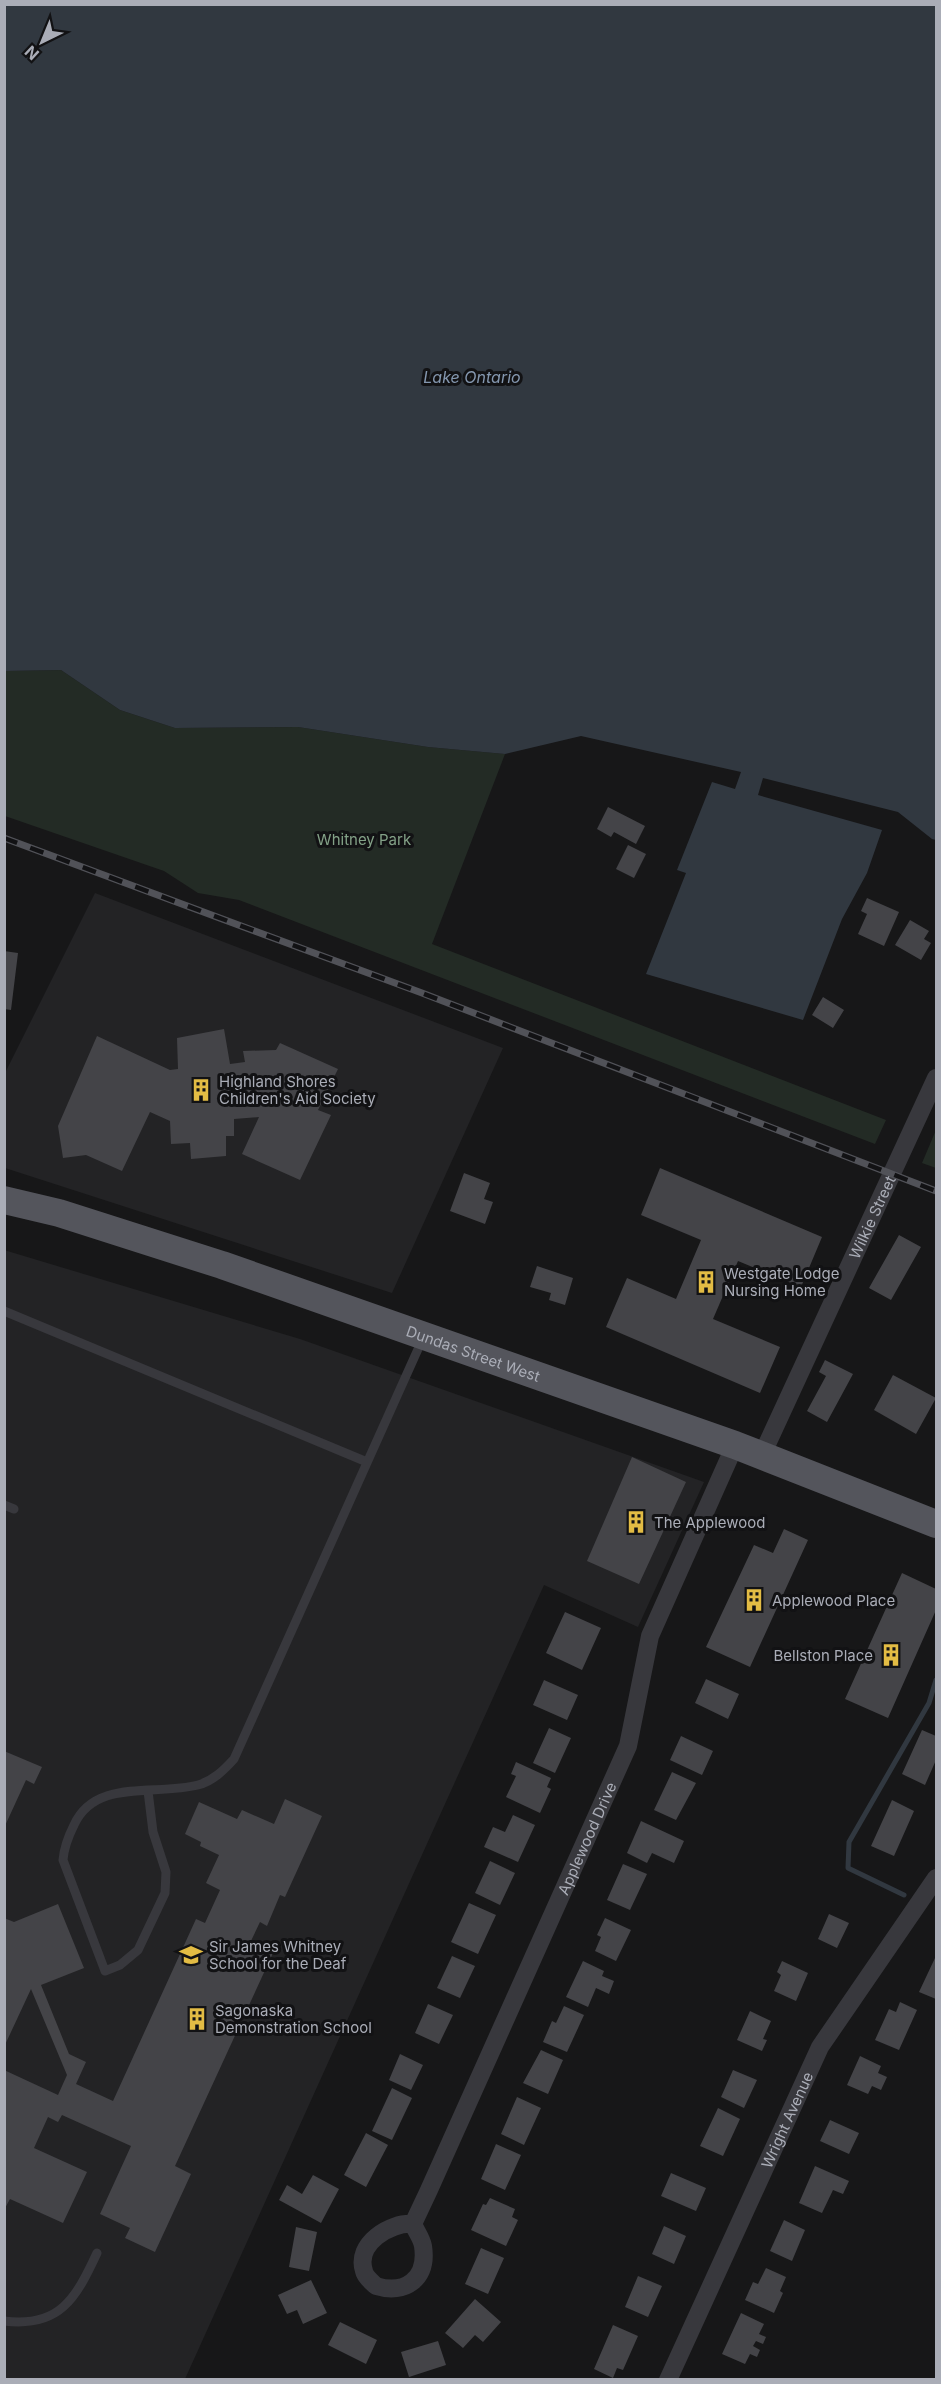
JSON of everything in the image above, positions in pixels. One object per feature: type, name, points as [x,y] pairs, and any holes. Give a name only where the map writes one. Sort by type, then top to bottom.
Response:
[{"type":"main road","name":"Dundas Street West","points":[[4,1200],[59,1213],[222,1265],[735,1445],[936,1524]]},
{"type":"street","name":"Wilkie Street","points":[[762,1455],[936,1078]]},
{"type":"street","name":"Applewood Drive","points":[[412,2224],[627,1746],[650,1636],[735,1445]]},
{"type":"street","name":"Wright Avenue","points":[[668,2379],[820,2047],[936,1878]]},
{"type":"lane","points":[[4,1311],[367,1462]]},
{"type":"lane","points":[[148,1791],[153,1832],[166,1872],[165,1893],[138,1950],[120,1965],[105,1971],[63,1860],[64,1846],[77,1817],[85,1806],[96,1798],[148,1791],[198,1785],[218,1775],[234,1759],[424,1336]]},
{"type":"lane","points":[[4,1505],[14,1509]]},
{"type":"lane","points":[[4,2321],[22,2323],[52,2316],[79,2293],[97,2253]]},
{"type":"shaded area","points":[[95,893],[503,1048],[392,1293],[5,1168],[4,1075]]},
{"type":"shaded area","name":"Sir James Whitney School for the Deaf","points":[[4,1250],[300,1339],[704,1482],[638,1627],[544,1585],[185,2379],[5,2379]]},
{"type":"green space","name":"Whitney Park","points":[[61,670],[120,710],[175,728],[298,727],[428,747],[505,754],[432,944],[886,1120],[875,1144],[239,900],[198,893],[164,871],[5,816],[5,671]]},
{"type":"green space","points":[[936,1130],[936,1168],[922,1163]]},
{"type":"water","name":"Lake Ontario","points":[[4,5],[936,5],[936,840],[898,812],[763,778],[758,795],[882,830],[867,873],[842,919],[803,1020],[646,974],[686,873],[677,870],[712,782],[735,789],[741,772],[581,736],[505,754],[428,747],[298,727],[175,728],[120,710],[61,670],[5,671]]},
{"type":"building","points":[[608,807],[645,826],[636,844],[614,832],[611,837],[597,829]]},
{"type":"building","points":[[628,845],[646,854],[634,878],[616,869]]},
{"type":"building","points":[[867,898],[899,912],[884,946],[858,934],[867,914],[861,911]]},
{"type":"building","points":[[910,920],[929,931],[924,939],[931,943],[921,960],[895,945]]},
{"type":"building","points":[[4,951],[18,953],[11,1010],[4,1009]]},
{"type":"building","points":[[823,997],[844,1010],[833,1028],[812,1015]]},
{"type":"building","name":"Highland Shores Children's Aid Society","points":[[224,1029],[230,1064],[245,1062],[243,1051],[276,1050],[280,1043],[338,1069],[318,1110],[331,1115],[300,1180],[242,1154],[259,1117],[234,1119],[234,1136],[226,1136],[226,1156],[191,1159],[190,1143],[171,1144],[170,1121],[150,1112],[122,1171],[86,1155],[63,1158],[58,1126],[97,1036],[170,1070],[178,1069],[177,1038]]},
{"type":"building","name":"Westgate Lodge Nursing Home","points":[[660,1168],[822,1237],[801,1287],[738,1261],[713,1319],[780,1347],[760,1393],[606,1327],[627,1278],[676,1299],[701,1240],[641,1215]]},
{"type":"building","points":[[464,1173],[490,1183],[484,1199],[493,1202],[485,1224],[450,1211]]},
{"type":"building","points":[[899,1235],[921,1247],[891,1300],[869,1288]]},
{"type":"building","points":[[537,1266],[573,1278],[565,1305],[549,1300],[551,1293],[530,1287]]},
{"type":"building","points":[[825,1360],[853,1374],[827,1422],[807,1411],[826,1376],[819,1372]]},
{"type":"building","points":[[893,1375],[936,1398],[916,1434],[874,1410]]},
{"type":"building","name":"The Applewood","points":[[632,1457],[686,1482],[639,1584],[587,1561]]},
{"type":"building","name":"Applewood Place","points":[[784,1529],[808,1540],[750,1667],[706,1647],[754,1545],[773,1553]]},
{"type":"building","name":"Bellston Place","points":[[902,1573],[936,1589],[936,1610],[888,1718],[845,1699]]},
{"type":"building","points":[[565,1612],[601,1628],[582,1670],[546,1653]]},
{"type":"building","points":[[706,1679],[739,1694],[728,1719],[695,1703]]},
{"type":"building","points":[[544,1680],[578,1695],[567,1720],[533,1705]]},
{"type":"building","points":[[549,1728],[571,1738],[555,1773],[533,1763]]},
{"type":"building","points":[[922,1730],[936,1736],[936,1760],[925,1785],[902,1774]]},
{"type":"building","points":[[681,1736],[713,1751],[702,1775],[670,1760]]},
{"type":"building","points":[[4,1751],[42,1767],[34,1784],[26,1780],[4,1828]]},
{"type":"building","points":[[516,1762],[551,1778],[547,1787],[551,1789],[540,1813],[506,1797],[516,1776],[511,1774]]},
{"type":"building","points":[[672,1772],[696,1783],[676,1820],[654,1810]]},
{"type":"building","name":"Sagonaska Demonstration School","points":[[285,1799],[322,1816],[285,1897],[280,1895],[267,1926],[260,1922],[250,1943],[273,1953],[175,2166],[191,2174],[155,2252],[125,2238],[130,2228],[100,2214],[131,2146],[62,2115],[58,2122],[48,2117],[34,2148],[87,2172],[63,2223],[10,2199],[4,2210],[4,2070],[58,2095],[67,2075],[31,1989],[4,2047],[4,1918],[14,1922],[58,1904],[84,1968],[41,1985],[69,2054],[86,2062],[76,2084],[113,2101],[196,1919],[205,1923],[220,1890],[206,1883],[219,1855],[200,1846],[201,1842],[185,1834],[199,1802],[237,1819],[242,1810],[274,1824]]},
{"type":"building","points":[[892,1800],[914,1811],[894,1856],[871,1846]]},
{"type":"building","points":[[513,1815],[535,1825],[518,1862],[484,1847],[493,1827],[505,1832]]},
{"type":"building","points":[[641,1821],[684,1841],[674,1863],[652,1853],[647,1863],[627,1853]]},
{"type":"building","points":[[490,1861],[515,1873],[500,1905],[475,1893]]},
{"type":"building","points":[[623,1864],[647,1874],[630,1910],[607,1900]]},
{"type":"building","points":[[469,1903],[496,1915],[478,1954],[451,1942]]},
{"type":"building","points":[[829,1914],[849,1923],[837,1948],[818,1939]]},
{"type":"building","points":[[605,1918],[631,1930],[616,1961],[595,1951],[601,1937],[597,1935]]},
{"type":"building","points":[[452,1956],[475,1966],[460,1998],[437,1988]]},
{"type":"building","points":[[936,1959],[936,1999],[919,1992]]},
{"type":"building","points":[[583,1961],[604,1971],[602,1976],[614,1981],[609,1994],[596,1988],[588,2007],[566,1997]]},
{"type":"building","points":[[782,1961],[808,1973],[796,2001],[774,1991],[781,1975],[777,1972]]},
{"type":"building","points":[[900,2002],[917,2010],[899,2050],[875,2040],[889,2009],[896,2012]]},
{"type":"building","points":[[428,2004],[453,2015],[439,2044],[415,2033]]},
{"type":"building","points":[[564,2006],[584,2015],[567,2052],[543,2042],[552,2021],[556,2023]]},
{"type":"building","points":[[750,2011],[771,2021],[763,2039],[767,2040],[762,2051],[737,2040]]},
{"type":"building","points":[[541,2050],[563,2060],[548,2094],[523,2083]]},
{"type":"building","points":[[400,2054],[423,2065],[411,2090],[389,2080]]},
{"type":"building","points":[[860,2056],[881,2066],[878,2073],[887,2077],[881,2090],[872,2086],[868,2094],[847,2085]]},
{"type":"building","points":[[733,2070],[757,2080],[744,2108],[721,2097]]},
{"type":"building","points":[[392,2088],[412,2098],[392,2140],[372,2131]]},
{"type":"building","points":[[517,2097],[541,2108],[524,2145],[501,2134]]},
{"type":"building","points":[[718,2108],[740,2119],[723,2156],[700,2146]]},
{"type":"building","points":[[830,2120],[859,2133],[849,2154],[820,2141]]},
{"type":"building","points":[[366,2133],[388,2145],[366,2187],[344,2175]]},
{"type":"building","points":[[496,2144],[521,2155],[505,2190],[481,2179]]},
{"type":"building","points":[[815,2166],[849,2181],[843,2194],[833,2190],[822,2213],[799,2203]]},
{"type":"building","points":[[671,2173],[706,2188],[696,2211],[661,2196]]},
{"type":"building","points":[[313,2175],[339,2189],[321,2223],[279,2200],[287,2185],[302,2194]]},
{"type":"building","points":[[490,2198],[515,2209],[512,2217],[518,2220],[506,2246],[471,2230],[483,2204],[486,2205]]},
{"type":"building","points":[[784,2220],[805,2230],[792,2261],[770,2251]]},
{"type":"building","points":[[664,2226],[686,2236],[674,2264],[652,2254]]},
{"type":"building","points":[[296,2227],[317,2232],[309,2271],[289,2267]]},
{"type":"building","points":[[481,2248],[504,2258],[488,2294],[465,2284]]},
{"type":"building","points":[[766,2268],[786,2277],[780,2291],[783,2293],[774,2313],[745,2300],[753,2282],[758,2284]]},
{"type":"building","points":[[638,2276],[662,2286],[648,2317],[625,2307]]},
{"type":"building","points":[[311,2280],[327,2313],[303,2324],[297,2310],[287,2314],[278,2295]]},
{"type":"building","points":[[475,2299],[501,2322],[483,2342],[475,2335],[463,2348],[445,2333]]},
{"type":"building","points":[[741,2313],[764,2324],[759,2334],[766,2337],[763,2344],[756,2341],[753,2346],[760,2350],[757,2357],[750,2354],[745,2364],[722,2354]]},
{"type":"building","points":[[340,2322],[377,2340],[366,2364],[328,2345]]},
{"type":"building","points":[[613,2325],[638,2336],[623,2370],[617,2368],[613,2378],[594,2369]]},
{"type":"building","points":[[438,2341],[446,2365],[409,2377],[401,2352]]},
{"type":"waterway","points":[[904,1895],[848,1868],[849,1842],[929,1703],[936,1680]]},
{"type":"railway","points":[[4,838],[422,993],[936,1191]]},
{"type":"place","name":"Highland Shores Children's Aid Society","points":[[201,1090]]},
{"type":"place","name":"Westgate Lodge Nursing Home","points":[[706,1282]]},
{"type":"place","name":"The Applewood","points":[[636,1522]]},
{"type":"place","name":"Applewood Place","points":[[754,1600]]},
{"type":"place","name":"Bellston Place","points":[[891,1655]]},
{"type":"place","name":"Sir James Whitney School for the Deaf","points":[[191,1955]]},
{"type":"place","name":"Sagonaska Demonstration School","points":[[197,2019]]}]
